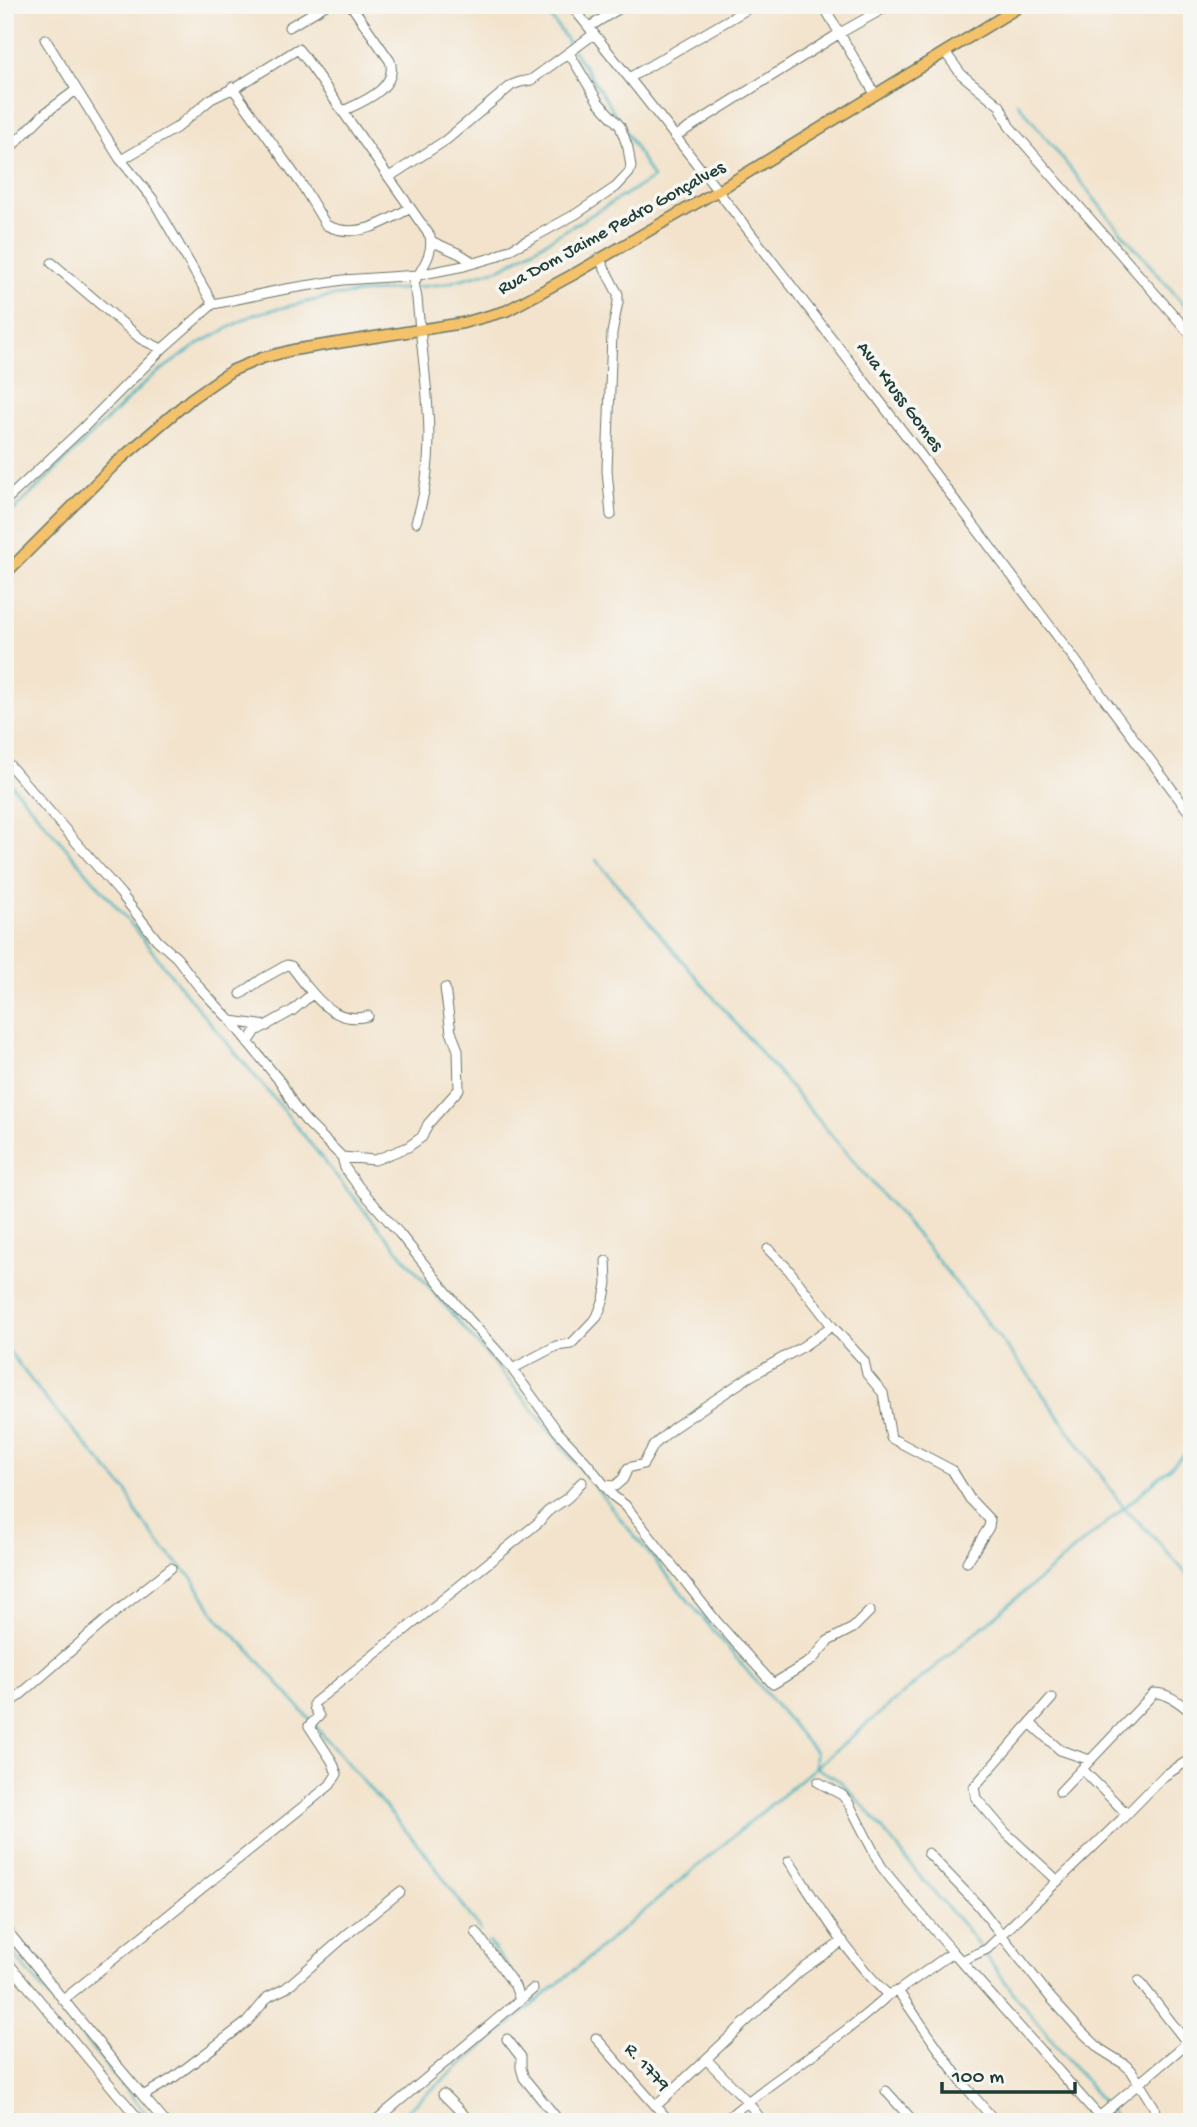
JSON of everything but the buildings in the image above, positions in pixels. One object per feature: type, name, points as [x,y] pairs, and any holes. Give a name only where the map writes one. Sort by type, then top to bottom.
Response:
[{"type":"main road","name":"Rua Dom Jaime Pedro Gonçalves","points":[[5,574],[116,463],[192,398],[231,371],[262,358],[293,350],[463,323],[506,311],[719,190],[1022,5]]},
{"type":"street","points":[[289,27],[326,5]]},
{"type":"street","points":[[343,111],[383,88],[393,68],[351,5]]},
{"type":"street","name":"Ava Kruss Gomes","points":[[571,5],[719,190],[1192,816]]},
{"type":"street","points":[[389,177],[463,128],[512,85],[531,80],[573,50],[625,5]]},
{"type":"street","points":[[629,78],[754,5]]},
{"type":"street","points":[[822,5],[875,94]]},
{"type":"street","points":[[676,136],[840,33],[890,5]]},
{"type":"street","points":[[45,39],[121,160],[147,191],[213,304]]},
{"type":"street","points":[[121,160],[176,128],[211,99],[240,85],[298,49],[430,236],[430,253],[416,279],[429,404],[429,446],[424,499],[416,522]]},
{"type":"street","points":[[5,501],[74,438],[162,349],[213,304],[343,280],[416,279],[495,257],[576,214],[616,187],[629,173],[630,157],[620,126],[599,103],[573,50]]},
{"type":"street","points":[[945,52],[961,74],[1000,106],[1009,126],[1192,336]]},
{"type":"street","points":[[232,87],[302,185],[326,225],[363,230],[381,225],[410,208]]},
{"type":"street","points":[[5,153],[44,114],[76,90]]},
{"type":"street","points":[[431,241],[474,263]]},
{"type":"street","points":[[599,258],[618,294],[612,333],[607,470],[611,515]]},
{"type":"street","points":[[52,263],[141,340],[162,349]]},
{"type":"street","points":[[5,760],[121,894],[157,940],[177,958],[231,1021],[282,1084],[305,1120],[342,1157],[345,1168],[358,1186],[512,1368],[558,1432],[612,1496],[625,1505],[730,1638],[773,1684],[811,1660],[828,1641],[853,1628],[870,1611]]},
{"type":"street","points":[[241,994],[287,965],[291,966],[321,1003],[342,1016],[358,1019],[368,1016]]},
{"type":"street","points":[[342,1157],[375,1160],[408,1147],[422,1137],[428,1124],[458,1089],[458,1050],[451,1032],[445,988]]},
{"type":"street","points":[[248,1043],[256,1031],[292,1011],[312,994]]},
{"type":"street","points":[[231,1021],[268,1026]]},
{"type":"street","points":[[768,1249],[788,1269],[804,1293],[864,1361],[867,1374],[883,1393],[891,1438],[952,1470],[970,1499],[990,1520],[989,1527],[967,1562]]},
{"type":"street","points":[[512,1368],[556,1346],[571,1344],[597,1317],[607,1283],[606,1261]]},
{"type":"street","points":[[604,1485],[615,1486],[623,1479],[628,1468],[643,1464],[654,1445],[673,1428],[832,1326]]},
{"type":"street","points":[[63,2000],[330,1785],[337,1774],[332,1761],[309,1726],[319,1716],[314,1703],[539,1522],[544,1514],[569,1497],[582,1482]]},
{"type":"street","points":[[5,1708],[112,1615],[171,1568]]},
{"type":"street","points":[[1060,1791],[1154,1693],[1175,1700],[1192,1713]]},
{"type":"street","points":[[1052,1698],[974,1787],[976,1798],[1006,1833],[1058,1881]]},
{"type":"street","points":[[1031,1724],[1060,1750],[1090,1760]]},
{"type":"street","points":[[961,1961],[984,1951],[1003,1935],[1164,1776],[1192,1758]]},
{"type":"street","points":[[1082,1769],[1127,1814]]},
{"type":"street","points":[[818,1782],[842,1795],[848,1802],[881,1866],[953,1952],[1103,2116],[1138,2083],[1190,2044],[1139,1980]]},
{"type":"street","points":[[928,1853],[978,1905],[1050,1997],[1091,2041],[1124,2064],[1154,2107],[1157,2122]]},
{"type":"street","points":[[789,1861],[842,1941],[888,1995]]},
{"type":"street","points":[[143,2096],[173,2078],[247,2022],[268,1997],[286,1988],[400,1892]]},
{"type":"street","points":[[5,1928],[165,2122]]},
{"type":"street","points":[[476,1932],[522,1998]]},
{"type":"street","points":[[656,2106],[800,1970],[842,1941]]},
{"type":"street","points":[[723,2122],[888,1995],[898,1991],[953,1952]]},
{"type":"street","points":[[5,1958],[141,2122]]},
{"type":"street","points":[[374,2122],[533,1989]]},
{"type":"street","points":[[898,1991],[963,2084],[996,2122]]},
{"type":"street","name":"R. 1779","points":[[596,2038],[670,2122]]},
{"type":"street","points":[[507,2039],[522,2057],[524,2078],[560,2122]]},
{"type":"street","points":[[706,2059],[747,2101],[763,2122]]},
{"type":"street","points":[[887,2091],[914,2122]]},
{"type":"street","points":[[443,2094],[471,2122]]},
{"type":"waterway","points":[[541,5],[620,121]]},
{"type":"waterway","points":[[1018,103],[1112,221],[1192,314]]},
{"type":"waterway","points":[[417,287],[444,284],[502,268],[653,178],[625,130]]},
{"type":"waterway","points":[[5,519],[150,378],[200,343],[255,314],[333,296],[411,288]]},
{"type":"waterway","points":[[5,777],[122,913],[353,1197],[530,1406],[631,1532],[815,1752],[815,1767],[840,1781],[870,1813],[922,1879],[965,1927],[1016,1996],[1119,2122]]},
{"type":"waterway","points":[[596,860],[928,1248],[1032,1379],[1124,1508],[1192,1580]]},
{"type":"waterway","points":[[5,1346],[47,1401],[127,1491],[136,1512],[162,1547],[192,1578],[218,1619],[253,1654],[426,1854],[481,1931]]},
{"type":"waterway","points":[[393,2122],[1192,1448]]},
{"type":"waterway","points":[[489,1942],[535,2003]]},
{"type":"waterway","points":[[5,1944],[153,2122]]}]
